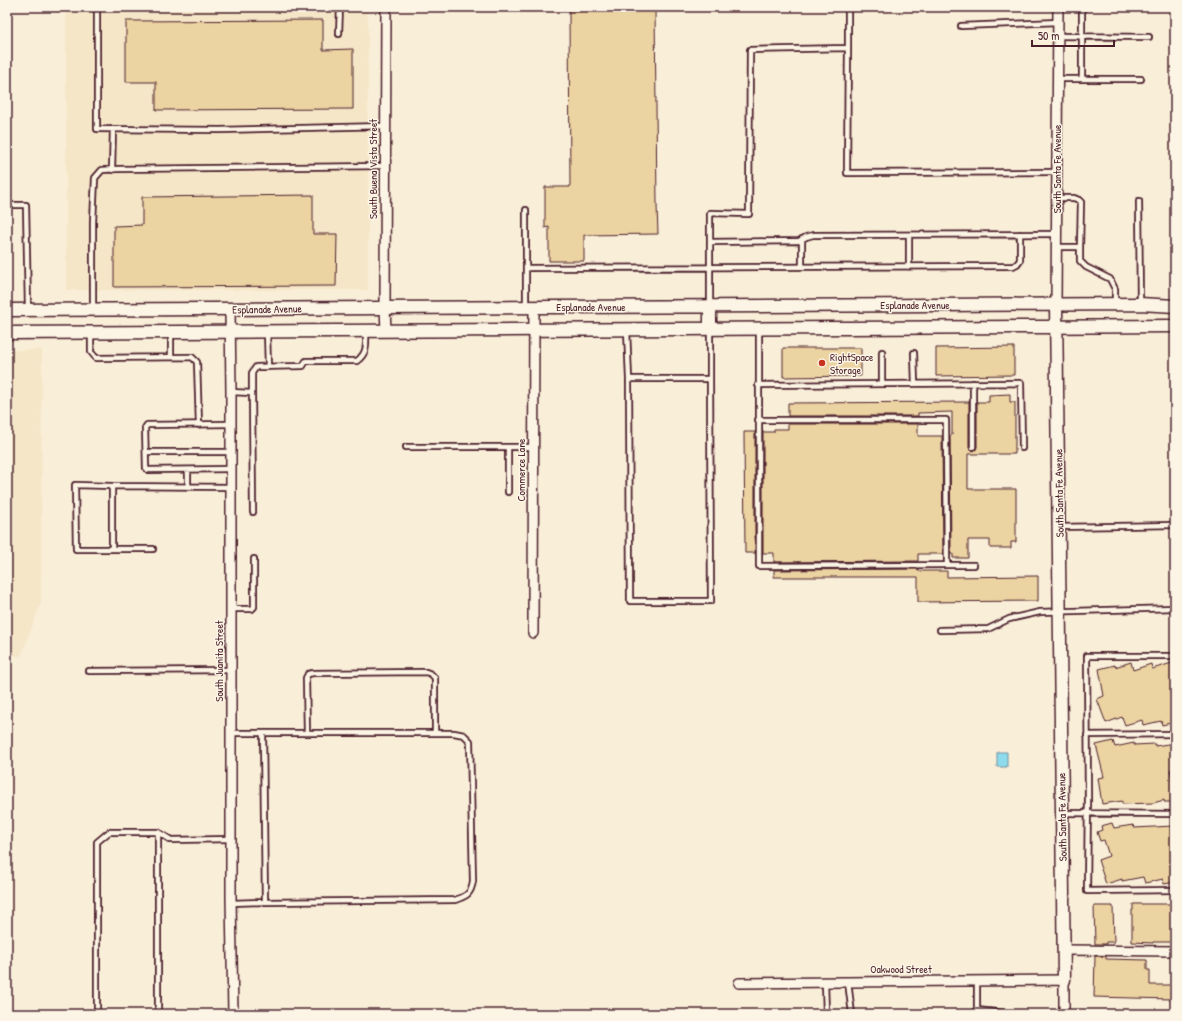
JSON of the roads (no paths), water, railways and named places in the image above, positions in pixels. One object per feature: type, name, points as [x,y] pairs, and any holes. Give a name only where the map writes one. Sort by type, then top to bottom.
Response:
[{"type":"main road","name":"Esplanade Avenue","points":[[7,310],[1056,304],[1140,304],[1175,306]]},
{"type":"main road","name":"South Santa Fe Avenue","points":[[1056,304],[1064,980]]},
{"type":"main road","points":[[830,305],[830,327]]},
{"type":"main road","points":[[710,306],[710,328]]},
{"type":"main road","name":"Esplanade Avenue","points":[[7,333],[1175,326]]},
{"type":"street","name":"South Buena Vista Street","points":[[386,7],[386,331]]},
{"type":"street","name":"South Santa Fe Avenue","points":[[1056,304],[1058,7]]},
{"type":"street","name":"Commerce Lane","points":[[530,307],[533,329],[533,633]]},
{"type":"street","name":"South Juanita Street","points":[[230,309],[231,903],[233,1014]]},
{"type":"street","points":[[1064,950],[1175,951]]},
{"type":"street","points":[[1064,980],[1064,1014]]},
{"type":"street","name":"Oakwood Street","points":[[739,983],[1064,980]]},
{"type":"lane","points":[[97,7],[97,129],[220,130],[385,126]]},
{"type":"lane","points":[[339,34],[340,7]]},
{"type":"lane","points":[[848,7],[847,173],[1057,172]]},
{"type":"lane","points":[[1082,7],[1082,79]]},
{"type":"lane","points":[[961,26],[1058,22]]},
{"type":"lane","points":[[1058,36],[1149,37]]},
{"type":"lane","points":[[710,306],[710,213],[749,214],[750,50],[848,48]]},
{"type":"lane","points":[[1058,79],[1141,79]]},
{"type":"lane","points":[[112,170],[113,129]]},
{"type":"lane","points":[[93,310],[93,222],[95,178],[102,170],[385,166]]},
{"type":"lane","points":[[1057,198],[1074,198],[1081,202],[1080,261],[1086,267],[1110,280],[1115,289],[1115,304]]},
{"type":"lane","points":[[1139,201],[1140,304]]},
{"type":"lane","points":[[7,205],[26,205],[28,310]]},
{"type":"lane","points":[[526,210],[526,268],[530,307]]},
{"type":"lane","points":[[526,268],[1013,266],[1020,260],[1020,234]]},
{"type":"lane","points":[[710,242],[799,241],[813,235],[1056,234]]},
{"type":"lane","points":[[909,235],[909,267]]},
{"type":"lane","points":[[802,239],[802,267]]},
{"type":"lane","points":[[1056,246],[1080,248]]},
{"type":"lane","points":[[627,329],[630,601],[712,601],[710,328]]},
{"type":"lane","points":[[759,328],[759,566],[974,565]]},
{"type":"lane","points":[[267,331],[268,366]]},
{"type":"lane","points":[[253,512],[252,373],[256,367],[302,366],[306,361],[357,361],[362,357],[366,350],[366,331]]},
{"type":"lane","points":[[91,332],[91,352],[96,358],[192,357],[197,362],[198,424]]},
{"type":"lane","points":[[171,332],[171,357]]},
{"type":"lane","points":[[882,352],[882,384]]},
{"type":"lane","points":[[914,353],[915,384]]},
{"type":"lane","points":[[628,379],[710,379]]},
{"type":"lane","points":[[973,383],[973,447]]},
{"type":"lane","points":[[758,385],[1021,383],[1022,448]]},
{"type":"lane","points":[[231,392],[252,393]]},
{"type":"lane","points":[[758,420],[946,420],[947,565]]},
{"type":"lane","points":[[231,424],[147,425],[145,428],[146,468],[148,470],[231,469]]},
{"type":"lane","points":[[406,447],[533,447]]},
{"type":"lane","points":[[508,447],[508,492]]},
{"type":"lane","points":[[146,452],[231,452]]},
{"type":"lane","points":[[188,470],[188,486]]},
{"type":"lane","points":[[154,549],[76,549],[75,485],[231,487]]},
{"type":"lane","points":[[112,486],[112,549]]},
{"type":"lane","points":[[1059,527],[1175,525]]},
{"type":"lane","points":[[231,609],[252,609],[254,607],[254,559]]},
{"type":"lane","points":[[940,630],[988,629],[1009,619],[1040,612],[1175,608]]},
{"type":"lane","points":[[1175,656],[1087,656],[1087,891],[1175,890]]},
{"type":"lane","points":[[89,671],[231,670]]},
{"type":"lane","points":[[307,733],[306,678],[308,674],[419,672],[432,674],[435,678],[435,733]]},
{"type":"lane","points":[[231,733],[454,732],[464,735],[470,741],[473,881],[472,890],[465,896],[455,900],[231,903]]},
{"type":"lane","points":[[263,733],[265,902]]},
{"type":"lane","points":[[1087,735],[1175,734]]},
{"type":"lane","points":[[1062,813],[1088,812],[1175,814]]},
{"type":"lane","points":[[97,1014],[97,842],[109,832],[158,832],[171,840],[231,839]]},
{"type":"lane","points":[[158,832],[158,1014]]},
{"type":"lane","points":[[977,981],[977,1012],[1004,1014]]},
{"type":"lane","points":[[825,982],[826,1014]]},
{"type":"lane","points":[[848,982],[852,1014]]},
{"type":"water","points":[[997,752],[1007,752],[1007,767],[997,767]]},
{"type":"place","name":"RightSpace Storage","points":[[822,363]]}]
